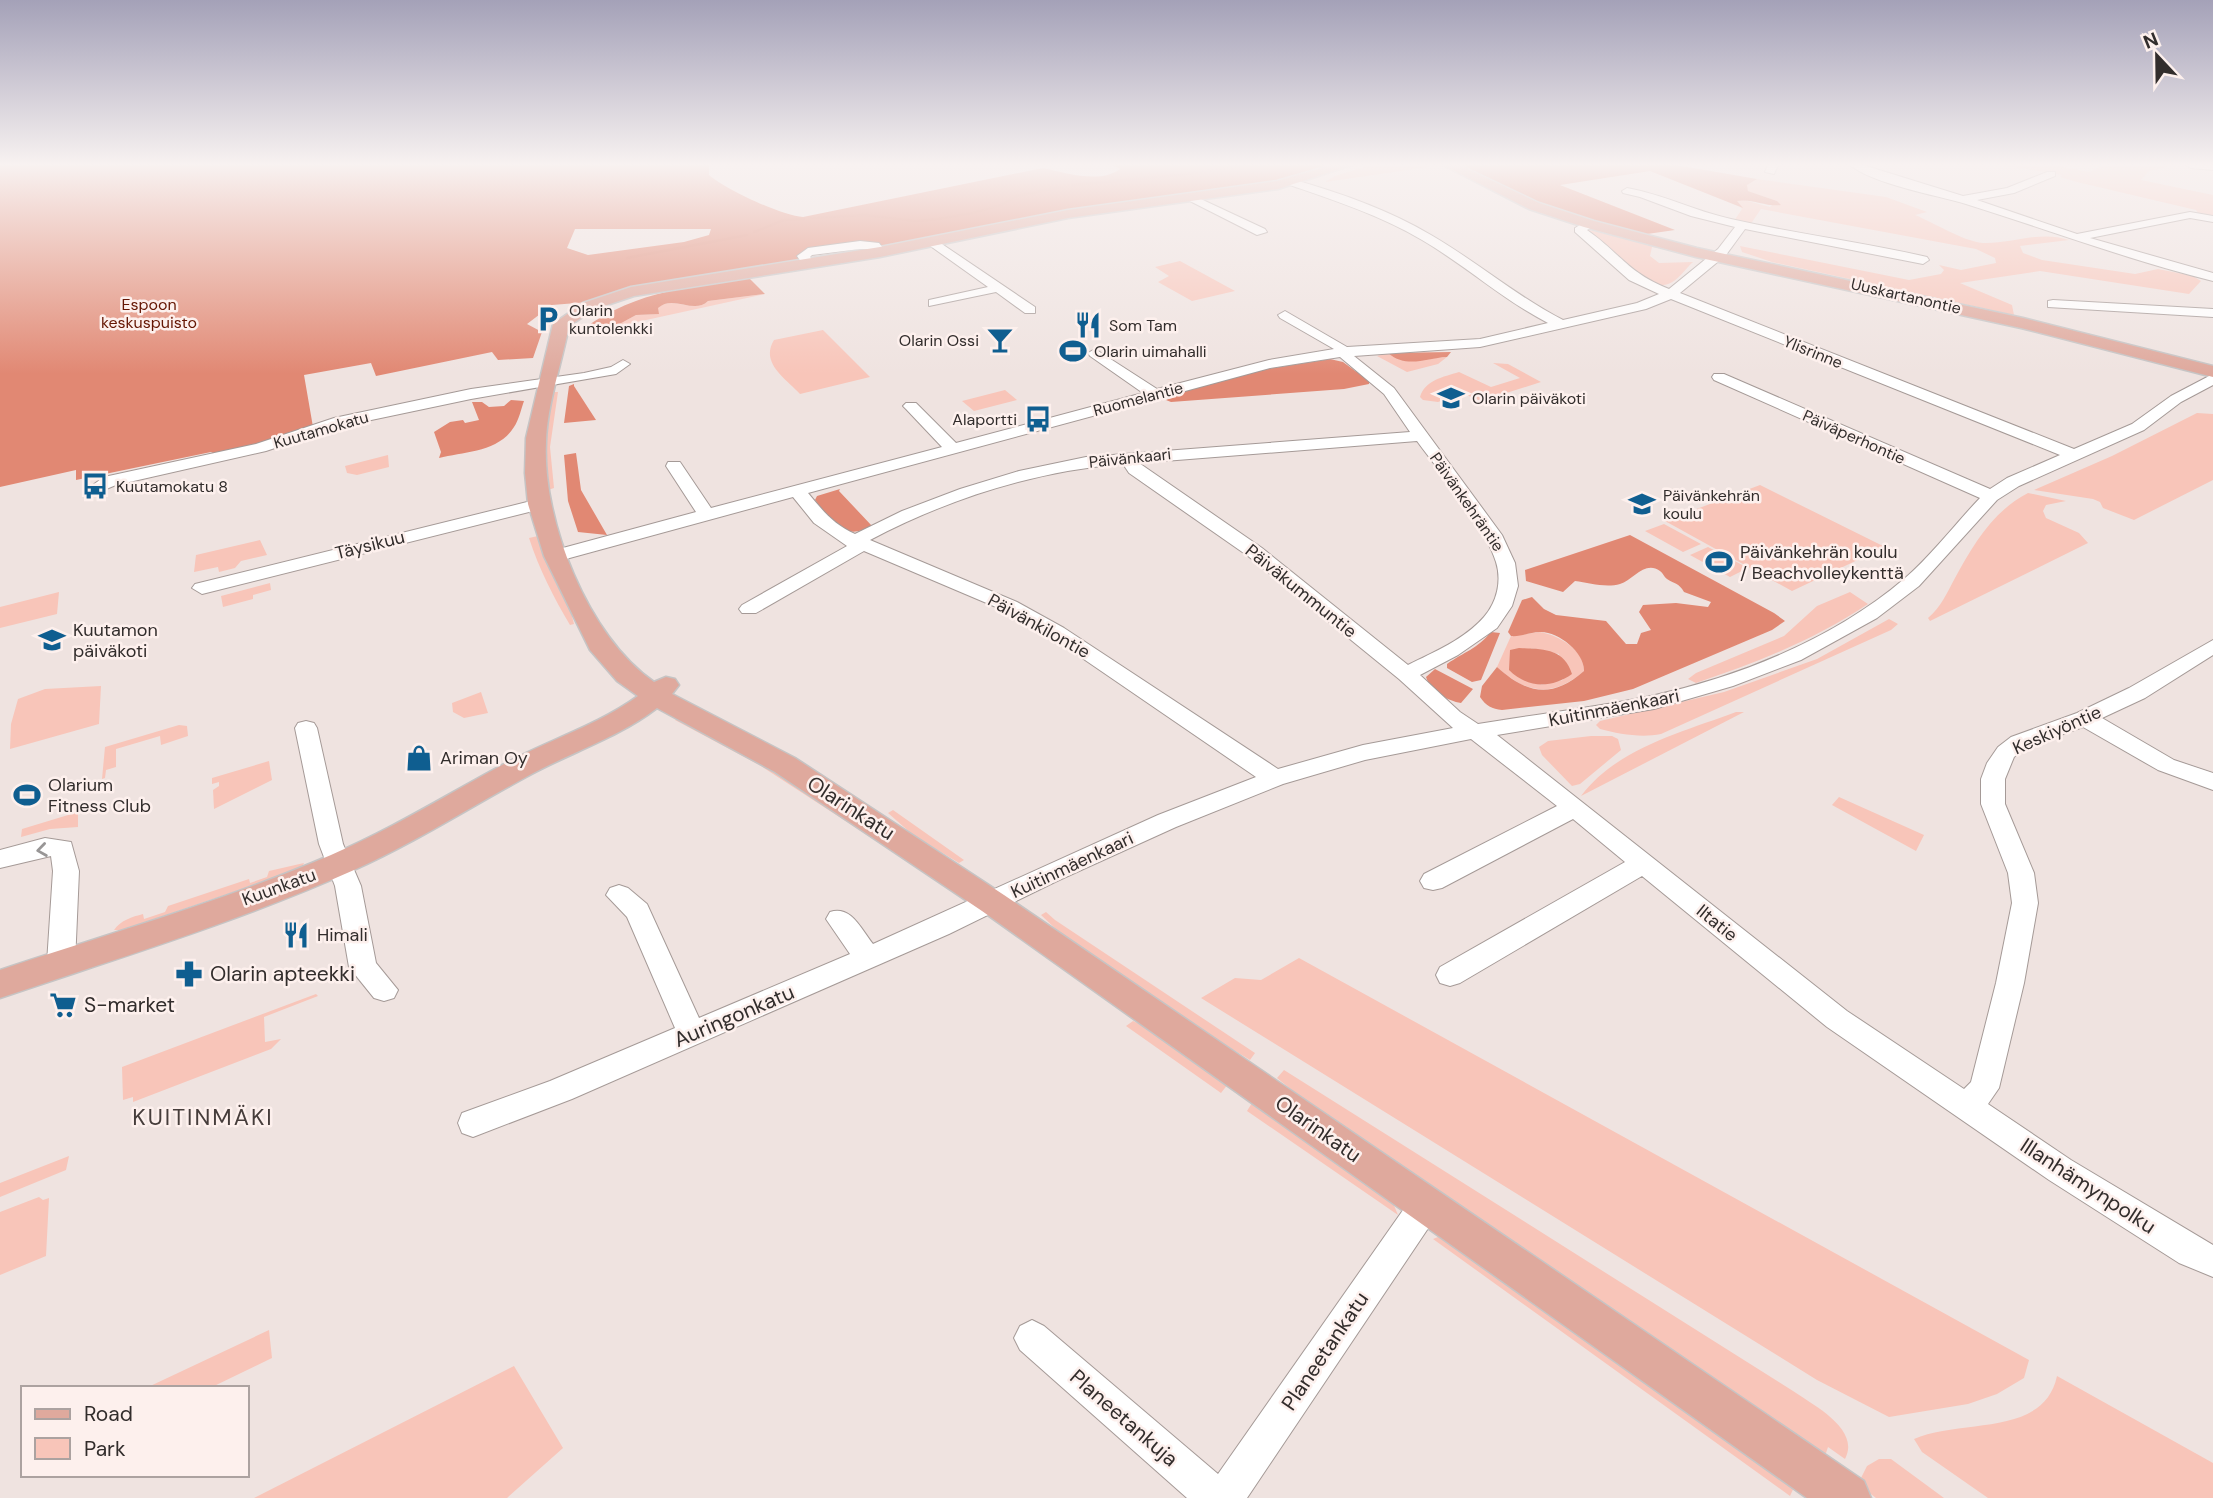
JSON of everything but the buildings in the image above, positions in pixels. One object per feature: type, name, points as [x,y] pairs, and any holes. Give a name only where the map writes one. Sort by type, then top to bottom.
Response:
[{"type":"main road","name":"Olarinkatu","points":[[967,235],[645,291],[593,307],[561,324],[546,383],[534,453],[539,504],[555,556],[573,594],[612,661],[656,690],[785,765],[993,902],[1847,1498]]},
{"type":"main road","name":"Uuskartanontie","points":[[1631,235],[1717,257],[1986,315],[2207,370]]},
{"type":"main road","name":"Kuunkatu","points":[[0,984],[339,864],[419,825],[543,756],[586,738],[656,690]]},
{"type":"street","points":[[1421,235],[1530,310],[1562,325]]},
{"type":"street","name":"Ylisrinne","points":[[1587,235],[1596,241],[1626,274],[1669,295],[2074,455]]},
{"type":"street","name":"Ruomelantie","points":[[555,556],[1269,364],[1343,352],[1480,342],[1641,306],[1669,295],[1717,257],[1734,235]]},
{"type":"street","points":[[1793,235],[1923,260]]},
{"type":"street","points":[[2066,235],[2129,256],[2213,277]]},
{"type":"street","points":[[2080,237],[2090,235]]},
{"type":"street","points":[[933,242],[1030,310]]},
{"type":"street","points":[[934,303],[999,288]]},
{"type":"street","points":[[2053,303],[2213,313]]},
{"type":"street","name":"Päivänkehräntie","points":[[1285,315],[1333,342],[1389,391],[1507,559],[1508,579],[1500,610],[1488,627],[1470,642],[1406,674]]},
{"type":"street","points":[[1095,353],[1155,395]]},
{"type":"street","name":"Kuutamokatu","points":[[99,487],[110,481],[260,448],[334,423],[471,394],[616,370],[623,365]]},
{"type":"street","name":"Kuitinmäenkaari","points":[[993,902],[1048,874],[1143,832],[1275,778],[1363,753],[1630,706],[1704,688],[1794,656],[1839,633],[1889,601],[1912,582],[1991,496],[2012,482],[2138,427],[2176,399],[2193,392],[2207,370]]},
{"type":"street","name":"Päiväperhontie","points":[[1719,377],[1991,496]]},
{"type":"street","points":[[911,406],[953,449]]},
{"type":"street","name":"Päivänkaari","points":[[857,544],[936,502],[1042,470],[1126,457],[1421,436]]},
{"type":"street","name":"Päiväkummuntie","points":[[1126,457],[1135,469],[1255,552],[1473,732]]},
{"type":"street","points":[[674,466],[707,515]]},
{"type":"street","name":"Päivänkilontie","points":[[797,491],[828,527],[857,544],[1003,603],[1058,632],[1275,778]]},
{"type":"street","name":"Täysikuu","points":[[202,587],[539,504]]},
{"type":"street","points":[[749,609],[857,544]]},
{"type":"street","name":"Keskiyöntie","points":[[1967,1106],[1984,1088],[2010,983],[2025,903],[2021,873],[1993,804],[1993,779],[2006,752],[2019,742],[2085,718],[2137,693],[2213,646]]},
{"type":"street","points":[[2085,718],[2166,765],[2213,782]]},
{"type":"street","points":[[306,728],[331,844],[348,886],[363,967],[384,990]]},
{"type":"street","name":"Iltatie","points":[[1473,732],[1499,747],[1837,1019],[1967,1106]]},
{"type":"street","points":[[1433,881],[1574,808]]},
{"type":"street","points":[[0,859],[45,847],[62,848],[66,871],[61,963]]},
{"type":"street","points":[[1450,975],[1643,863]]},
{"type":"street","points":[[620,895],[638,911],[692,1033]]},
{"type":"street","name":"Auringonkatu","points":[[473,1124],[561,1090],[993,902]]},
{"type":"street","points":[[839,919],[868,958]]},
{"type":"street","name":"Illanhämynpolku","points":[[1967,1106],[2093,1191],[2191,1252],[2213,1261]]},
{"type":"street","name":"Planeetankatu","points":[[1224,1498],[1426,1204]]},
{"type":"street","name":"Planeetankuja","points":[[1032,1338],[1216,1498]]},
{"type":"green space","name":"Espoon keskuspuisto","points":[[0,235],[573,235],[567,248],[588,255],[684,242],[709,235],[951,235],[886,249],[875,245],[803,252],[802,260],[589,302],[552,305],[527,324],[542,332],[533,358],[498,360],[492,352],[376,376],[371,363],[304,375],[313,427],[261,445],[215,454],[211,452],[76,480],[76,470],[0,487]]},
{"type":"green space","points":[[1591,235],[1609,235],[1680,252],[1652,247],[1650,256],[1659,263],[1693,262],[1675,280],[1659,285],[1626,266]]},
{"type":"green space","points":[[1900,235],[1958,235],[1983,243],[2058,237],[2069,240],[2020,246],[2023,253],[2042,260],[2135,274],[2158,269],[2193,276],[2201,281],[2189,294],[2040,271],[1960,283],[2012,305],[2014,315],[1772,262],[1742,252],[1740,246],[1909,280],[1941,274],[1944,270],[1939,265],[1961,270],[1996,263],[1995,258],[1976,249]]},
{"type":"green space","points":[[1180,261],[1235,291],[1192,301],[1158,282],[1169,276],[1155,267]]},
{"type":"green space","points":[[748,277],[765,294],[708,301],[696,306],[664,304],[658,308],[659,314],[636,315],[614,327],[574,336],[594,321],[635,301],[678,289]]},
{"type":"green space","points":[[765,294],[614,327],[636,315],[658,314],[657,308],[663,304],[696,306],[708,301]]},
{"type":"green space","points":[[823,330],[870,377],[800,394],[776,370],[770,356],[770,348],[774,340]]},
{"type":"green space","points":[[1451,352],[1447,357],[1409,362],[1388,353]]},
{"type":"green space","points":[[1388,353],[1404,361],[1447,357],[1438,364],[1407,372],[1377,356]]},
{"type":"green space","points":[[1330,359],[1343,362],[1369,381],[1369,384],[1344,389],[1171,402],[1166,400],[1180,395],[1180,392],[1267,369]]},
{"type":"green space","points":[[1493,363],[1508,364],[1541,382],[1481,401],[1464,394],[1459,395],[1454,392],[1458,391],[1455,388],[1444,392],[1452,397],[1438,402],[1420,397],[1430,383],[1459,372],[1491,387],[1520,378]]},
{"type":"green space","points":[[574,384],[596,420],[564,423],[569,386]]},
{"type":"green space","points":[[1005,390],[1017,400],[974,411],[962,401]]},
{"type":"green space","points":[[551,392],[558,392],[550,447],[554,488],[545,491],[543,461]]},
{"type":"green space","points":[[511,400],[524,401],[514,427],[499,442],[480,450],[439,458],[441,452],[434,432],[450,422],[479,420],[472,402],[482,402],[489,407],[504,406]]},
{"type":"green space","points":[[2197,413],[2213,414],[2213,480],[2134,520],[2103,508],[2100,502],[2093,499],[2034,490],[2112,456]]},
{"type":"green space","points":[[576,453],[581,490],[607,535],[578,532],[568,501],[564,455]]},
{"type":"green space","points":[[388,455],[389,467],[357,475],[347,473],[345,466]]},
{"type":"green space","points":[[1760,485],[1885,547],[1792,591],[1665,521]]},
{"type":"green space","points":[[840,489],[872,526],[853,532],[832,522],[815,500],[817,496]]},
{"type":"green space","points":[[2028,493],[2066,501],[2046,505],[2043,511],[2046,518],[2079,533],[2088,543],[1930,621],[1928,618],[1937,609],[1985,530],[2004,509]]},
{"type":"green space","points":[[1664,524],[1701,544],[1683,552],[1645,531]]},
{"type":"green space","points":[[1630,535],[1785,621],[1772,630],[1633,689],[1584,701],[1502,710],[1487,705],[1480,697],[1482,686],[1497,667],[1518,683],[1539,690],[1561,686],[1584,671],[1575,650],[1555,635],[1540,632],[1511,636],[1508,632],[1522,600],[1532,597],[1544,609],[1556,615],[1606,621],[1626,644],[1637,644],[1641,633],[1651,630],[1639,612],[1643,605],[1676,603],[1708,607],[1711,602],[1684,592],[1679,585],[1655,568],[1644,569],[1625,582],[1615,585],[1575,581],[1563,592],[1526,581],[1525,570]]},
{"type":"green space","points":[[538,536],[574,624],[570,625],[564,615],[537,561],[529,538]]},
{"type":"green space","points":[[260,540],[267,555],[241,561],[235,568],[219,572],[218,567],[194,572],[196,555]]},
{"type":"green space","name":"Päivänkehrän koulu / Beachvolleykenttä","points":[[1708,547],[1748,568],[1730,577],[1690,555]]},
{"type":"green space","points":[[270,583],[271,590],[253,595],[253,599],[223,607],[221,596]]},
{"type":"green space","points":[[59,592],[57,614],[0,628],[0,607]]},
{"type":"green space","points":[[1850,592],[1868,604],[1827,629],[1741,667],[1696,683],[1688,679],[1696,673],[1784,636],[1817,606]]},
{"type":"green space","points":[[1889,619],[1898,624],[1891,630],[1661,734],[1622,734],[1600,729],[1596,725],[1600,721],[1724,692],[1817,659]]},
{"type":"green space","points":[[1491,632],[1500,633],[1481,680],[1472,682],[1447,668],[1447,664]]},
{"type":"green space","points":[[1540,632],[1555,636],[1580,656],[1584,671],[1561,686],[1550,689],[1518,683],[1497,667],[1511,636]],"holes":[[[1531,648],[1559,654],[1563,680],[1541,685]]]},
{"type":"green space","points":[[1435,669],[1473,689],[1461,703],[1445,698],[1431,687],[1426,677]]},
{"type":"green space","points":[[101,686],[99,724],[10,749],[11,724],[18,699],[45,689]]},
{"type":"green space","points":[[481,692],[488,713],[464,718],[453,712],[452,703]]},
{"type":"green space","points":[[1736,712],[1744,712],[1581,796],[1613,765],[1632,754],[1673,735]]},
{"type":"green space","points":[[678,718],[749,753],[914,860],[910,863],[761,766],[675,720]]},
{"type":"green space","points":[[179,725],[187,726],[188,736],[161,745],[160,736],[116,749],[116,767],[106,770],[105,778],[102,779],[105,747]]},
{"type":"green space","points":[[1612,736],[1618,739],[1621,750],[1580,784],[1572,786],[1542,755],[1539,747],[1548,741]]},
{"type":"green space","points":[[269,761],[272,780],[214,809],[213,790],[219,786],[219,782],[212,784],[212,778]]},
{"type":"green space","points":[[1839,797],[1924,835],[1916,851],[1832,805]]},
{"type":"green space","points":[[893,810],[964,860],[959,863],[913,835],[888,813]]},
{"type":"green space","points":[[78,812],[78,827],[50,829],[21,837],[22,829]]},
{"type":"green space","points":[[304,863],[301,869],[122,930],[114,930],[131,918],[143,914],[144,919],[165,912],[168,906],[249,879],[250,883],[267,877],[269,871]]},
{"type":"green space","points":[[1046,912],[1255,1053],[1250,1060],[1206,1033],[1060,933],[1041,915]]},
{"type":"green space","points":[[1299,958],[2029,1360],[2024,1378],[1997,1394],[1968,1404],[1889,1417],[1817,1380],[1201,998],[1235,978],[1261,980]]},
{"type":"green space","points":[[316,994],[318,996],[264,1017],[265,1042],[281,1039],[271,1049],[133,1102],[133,1097],[123,1100],[122,1067]]},
{"type":"green space","points":[[1133,1021],[1175,1041],[1228,1084],[1221,1093],[1126,1026]]},
{"type":"green space","points":[[1284,1070],[1812,1403],[1841,1428],[1848,1448],[1845,1459],[1828,1447],[1823,1462],[1314,1108],[1277,1078]]},
{"type":"green space","points":[[1252,1103],[1393,1203],[1398,1215],[1247,1111]]},
{"type":"green space","points":[[69,1156],[66,1170],[0,1197],[0,1183]]},
{"type":"green space","points":[[39,1197],[43,1200],[49,1198],[46,1256],[0,1275],[0,1212]]},
{"type":"green space","points":[[1438,1237],[1450,1240],[1796,1483],[1790,1496],[1433,1239]]},
{"type":"green space","points":[[269,1330],[272,1358],[214,1386],[150,1386]]},
{"type":"green space","points":[[514,1366],[563,1448],[507,1498],[254,1498]]},
{"type":"green space","points":[[2057,1376],[2213,1463],[2213,1498],[1988,1498],[1922,1452],[1914,1439],[1933,1433],[2018,1418],[2036,1409],[2049,1396]]},
{"type":"green space","points":[[1879,1459],[1891,1459],[1944,1498],[1876,1498],[1858,1484],[1867,1466]]},
{"type":"shaded area","points":[[1519,648],[1552,652],[1564,659],[1572,674],[1548,684],[1523,680],[1509,670],[1510,650]]},
{"type":"waterway","points":[[627,258],[747,235]]},
{"type":"place","name":"Olarin kuntolenkki","points":[[548,319]]},
{"type":"place","name":"Som Tam","points":[[1088,325]]},
{"type":"place","name":"Olarin Ossi","points":[[1000,340]]},
{"type":"place","name":"Olarin uimahalli","points":[[1073,351]]},
{"type":"place","name":"Olarin päiväkoti","points":[[1451,398]]},
{"type":"place","name":"Alaportti","points":[[1038,419]]},
{"type":"place","name":"Kuutamokatu 8","points":[[95,486]]},
{"type":"place","name":"Päivänkehrän koulu","points":[[1642,504]]},
{"type":"place","name":"Päivänkehrän koulu / Beachvolleykenttä","points":[[1719,562]]},
{"type":"place","name":"Kuutamon päiväkoti","points":[[52,640]]},
{"type":"place","name":"Ariman Oy","points":[[419,758]]},
{"type":"place","name":"Olarium Fitness Club","points":[[27,795]]},
{"type":"place","name":"Himali","points":[[296,935]]},
{"type":"place","name":"Olarin apteekki","points":[[189,974]]},
{"type":"place","name":"S-market","points":[[63,1005]]},
{"type":"district","name":"KUITINMÄKI","points":[[203,1117]]}]
